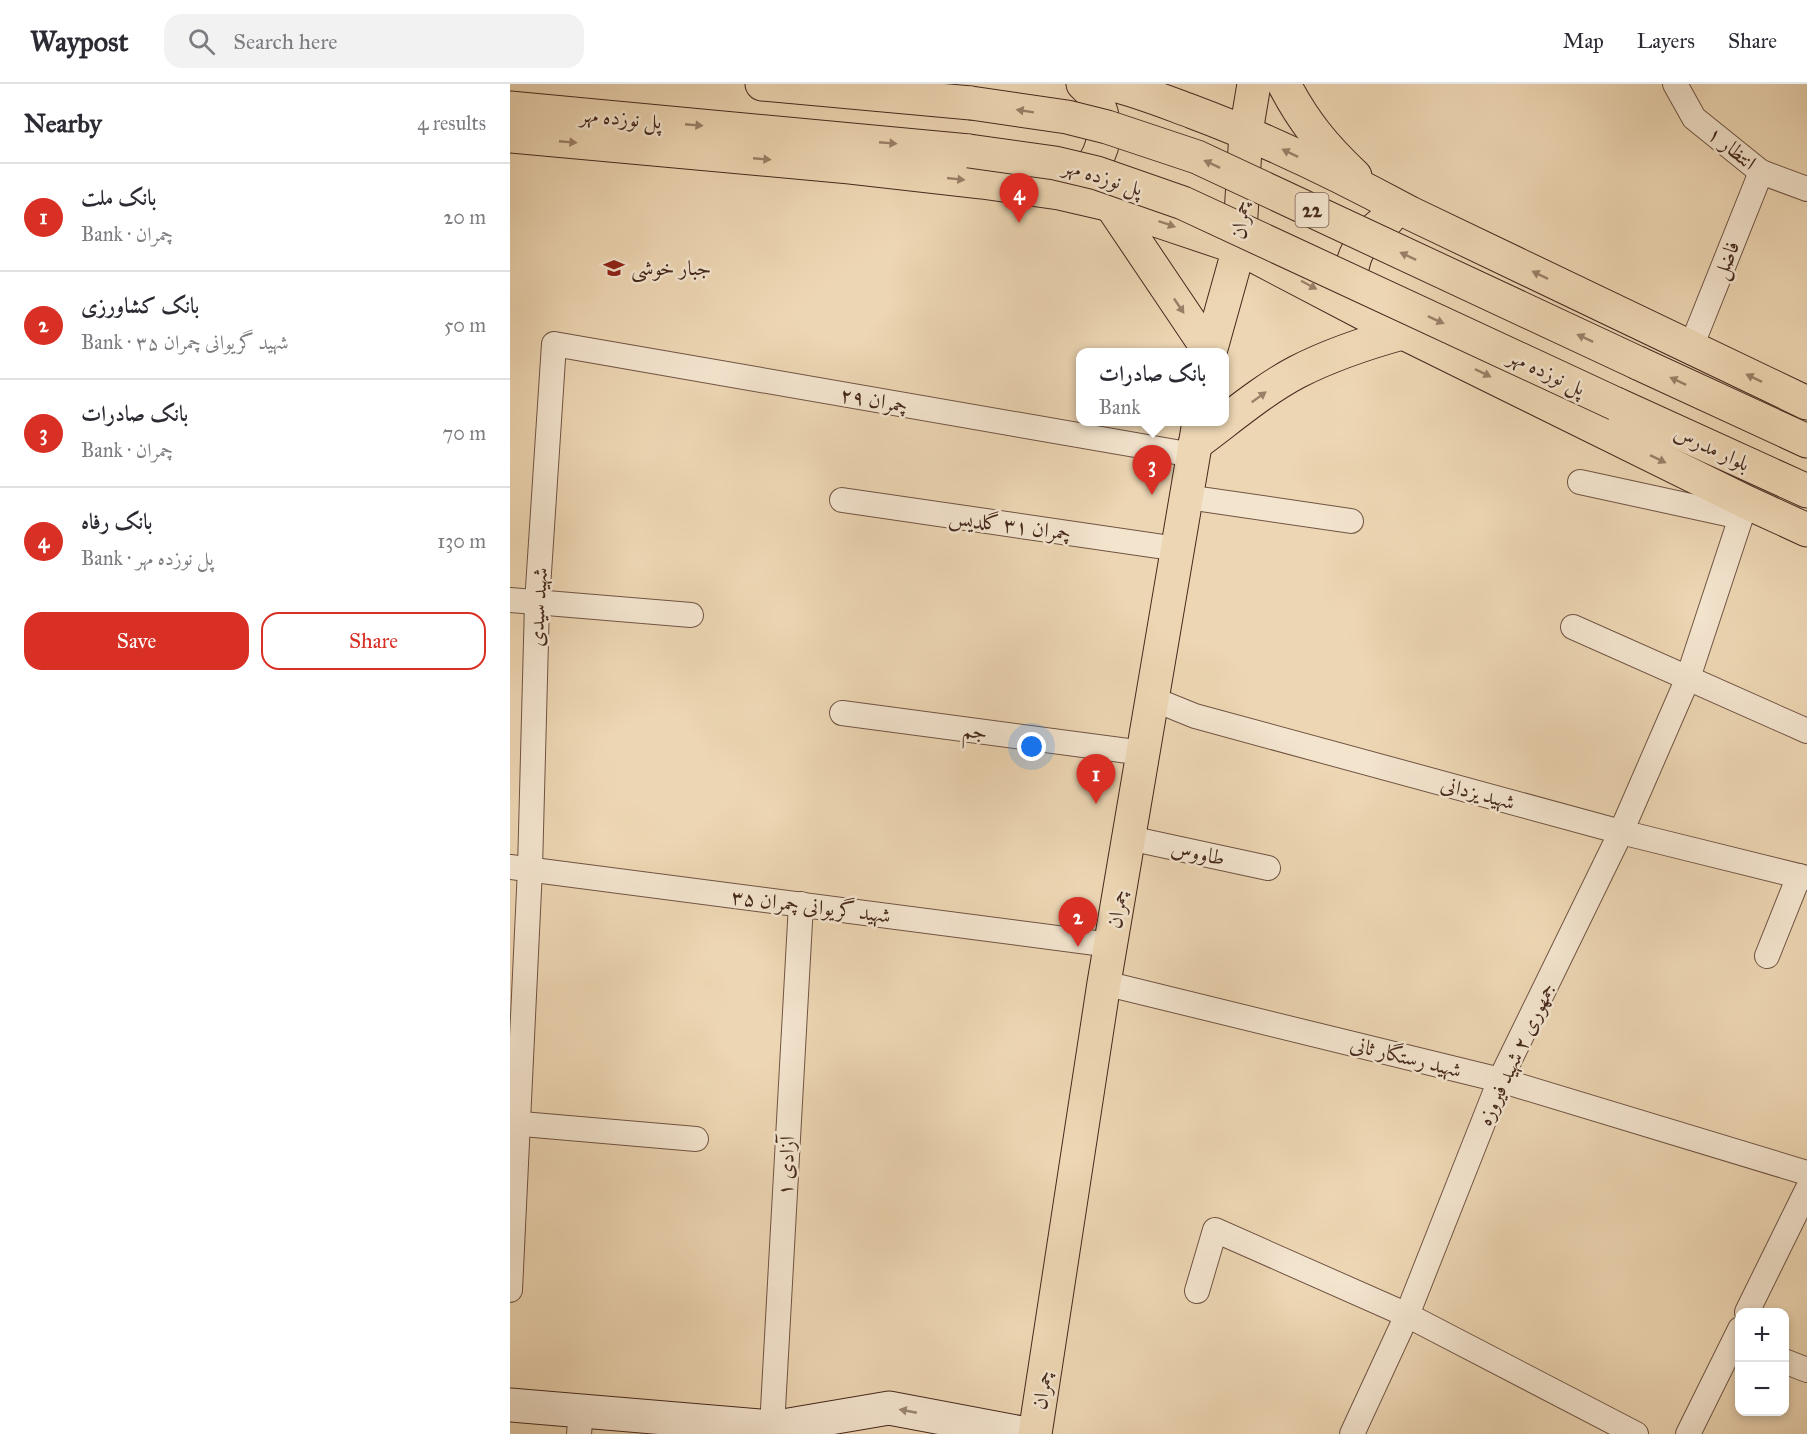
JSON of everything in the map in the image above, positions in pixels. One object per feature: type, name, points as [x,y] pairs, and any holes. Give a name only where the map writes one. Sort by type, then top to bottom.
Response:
[{"type":"main road","name":"22","points":[[762,84],[971,103],[1067,117],[1107,127],[1197,157],[1807,441]]},
{"type":"main road","points":[[1059,193],[1083,176],[1096,160],[1103,141],[1103,122],[1098,103],[1083,84]]},
{"type":"main road","points":[[1110,84],[1132,89],[1246,132],[1807,403]]},
{"type":"main road","name":"چمران","points":[[1211,348],[1239,248],[1246,132],[1254,84]]},
{"type":"main road","points":[[1284,84],[1300,116],[1330,152],[1374,193]]},
{"type":"main road","name":"پل نوزده مهر","points":[[510,108],[969,151],[1054,163],[1097,173],[1183,203],[1616,404]]},
{"type":"main road","points":[[510,136],[850,167],[982,182],[1059,193],[1111,205],[1239,248],[1743,509],[1807,530]]},
{"type":"main road","points":[[1111,205],[1207,348]]},
{"type":"main road","points":[[1361,312],[1352,292],[1351,270],[1357,249],[1371,231],[1389,219],[1410,213]]},
{"type":"main road","points":[[1229,417],[1297,372],[1334,356],[1402,333]]},
{"type":"main road","name":"بلوار مدرس","points":[[1616,404],[1807,492]]},
{"type":"main road","points":[[1196,440],[1216,426]]},
{"type":"main road","name":"چمران","points":[[1035,1434],[1104,983],[1196,440]]},
{"type":"main road","points":[[510,1405],[580,1422],[708,1428],[772,1427],[890,1408],[1027,1434]]},
{"type":"main road","points":[[772,1427],[805,1434]]},
{"type":"street","name":"انتظار ۱","points":[[1675,84],[1694,117],[1761,172],[1807,189]]},
{"type":"street","name":"فاضل","points":[[1691,348],[1761,172]]},
{"type":"street","name":"چمران ۲۹","points":[[554,345],[1076,422]]},
{"type":"street","name":"شهید سیدی","points":[[510,1290],[520,868],[554,345]]},
{"type":"street","name":"چمران ۲۹","points":[[1101,426],[1196,440]]},
{"type":"street","points":[[1580,482],[1743,509]]},
{"type":"street","points":[[1187,496],[1351,521]]},
{"type":"street","name":"چمران ۳۱ گلدیس","points":[[842,500],[1178,549]]},
{"type":"street","name":"جمهوری ۲ شهید فیروزه","points":[[1352,1434],[1407,1316],[1500,1080],[1621,832],[1688,678],[1743,509]]},
{"type":"street","points":[[510,600],[692,615]]},
{"type":"street","points":[[1573,627],[1807,731]]},
{"type":"street","name":"شهید یزدانی","points":[[1153,699],[1195,716],[1621,832],[1803,877]]},
{"type":"street","name":"جم","points":[[842,713],[1143,753]]},
{"type":"street","name":"طاووس","points":[[1129,838],[1268,868]]},
{"type":"street","name":"شهید گریوانی چمران ۳۵","points":[[520,868],[1111,945]]},
{"type":"street","points":[[1767,956],[1803,877]]},
{"type":"street","name":"آزادی ۱","points":[[772,1427],[801,904]]},
{"type":"street","name":"شهید رستگار ثانی","points":[[1104,983],[1500,1080],[1807,1173]]},
{"type":"street","points":[[514,1124],[696,1139]]},
{"type":"street","points":[[1749,1308],[1806,1196]]},
{"type":"street","points":[[1197,1291],[1215,1230],[1407,1316],[1636,1434]]},
{"type":"street","points":[[1688,1434],[1735,1343]]},
{"type":"street","points":[[1789,1363],[1807,1370]]},
{"type":"place","name":"بانک رفاه","points":[[1019,223]]},
{"type":"place","name":"جبار خوشی","points":[[614,268]]},
{"type":"place","name":"بانک صادرات","points":[[1152,495]]},
{"type":"place","name":"بانک ملت","points":[[1096,804]]},
{"type":"place","name":"بانک کشاورزی","points":[[1078,947]]}]
